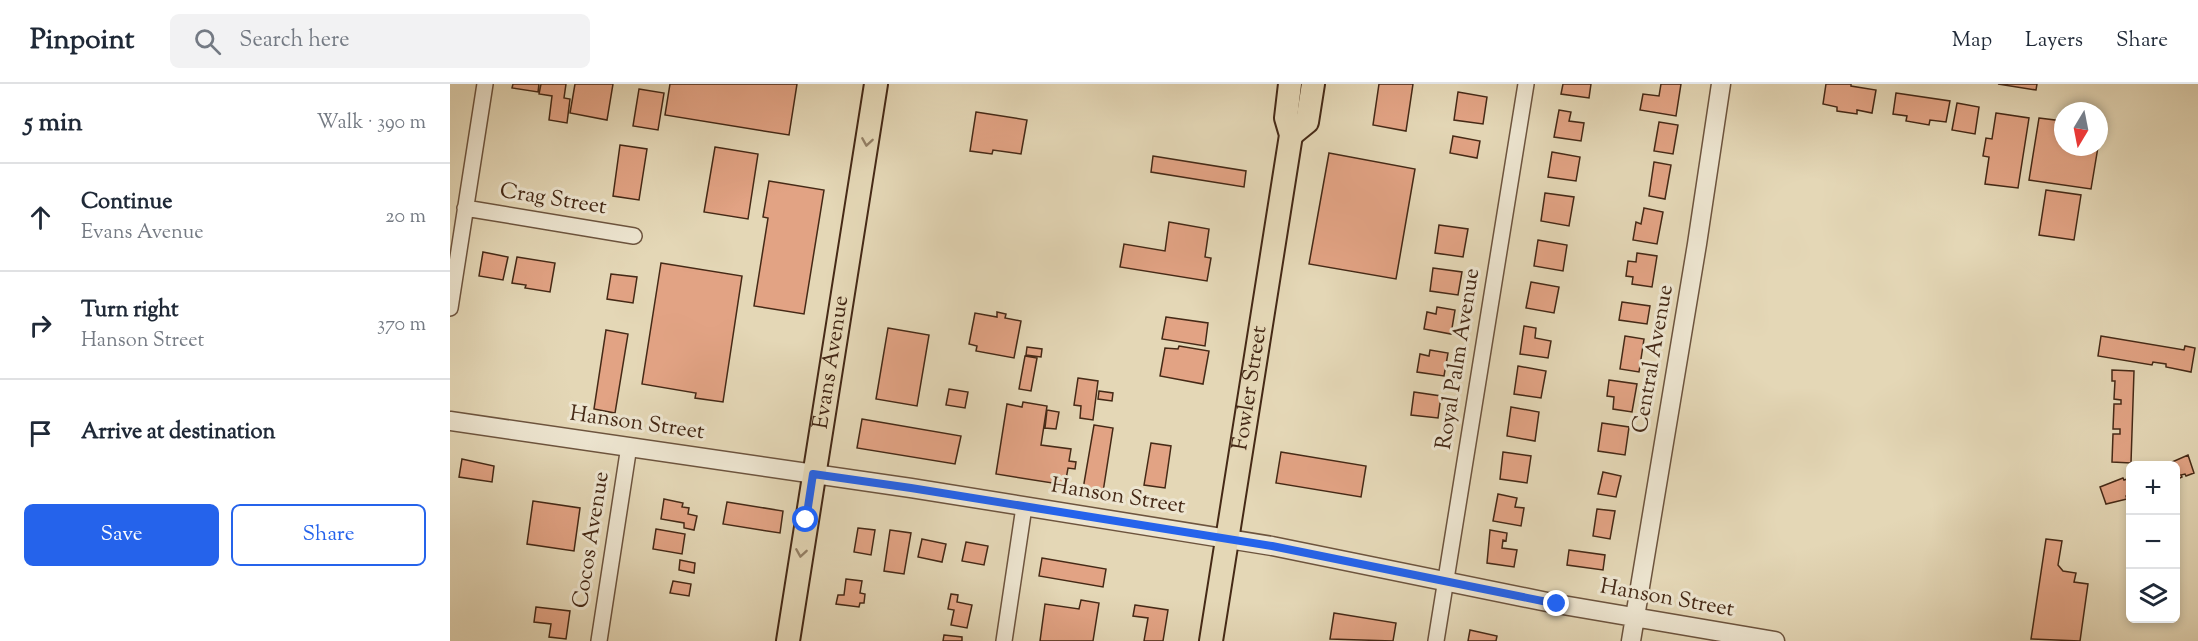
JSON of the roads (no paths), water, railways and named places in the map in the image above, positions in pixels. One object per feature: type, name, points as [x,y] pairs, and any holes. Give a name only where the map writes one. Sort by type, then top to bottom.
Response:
[{"type":"main road","name":"Evans Avenue","points":[[788,641],[876,84]]},
{"type":"main road","name":"Fowler Street","points":[[1211,641],[1291,135],[1286,118],[1290,84]]},
{"type":"main road","name":"Fowler Street","points":[[1291,135],[1307,122],[1312,85]]},
{"type":"street","points":[[450,308],[459,214],[485,84]]},
{"type":"street","name":"Royal Palm Avenue","points":[[1437,641],[1526,84]]},
{"type":"street","name":"Central Avenue","points":[[1631,641],[1697,244],[1721,84]]},
{"type":"street","name":"Crag Street","points":[[459,214],[634,236]]},
{"type":"street","name":"Hanson Street","points":[[450,421],[911,488],[1272,546],[1557,604],[1775,641]]},
{"type":"street","name":"Cocos Avenue","points":[[599,641],[629,446]]},
{"type":"street","points":[[1004,641],[1024,507]]}]
